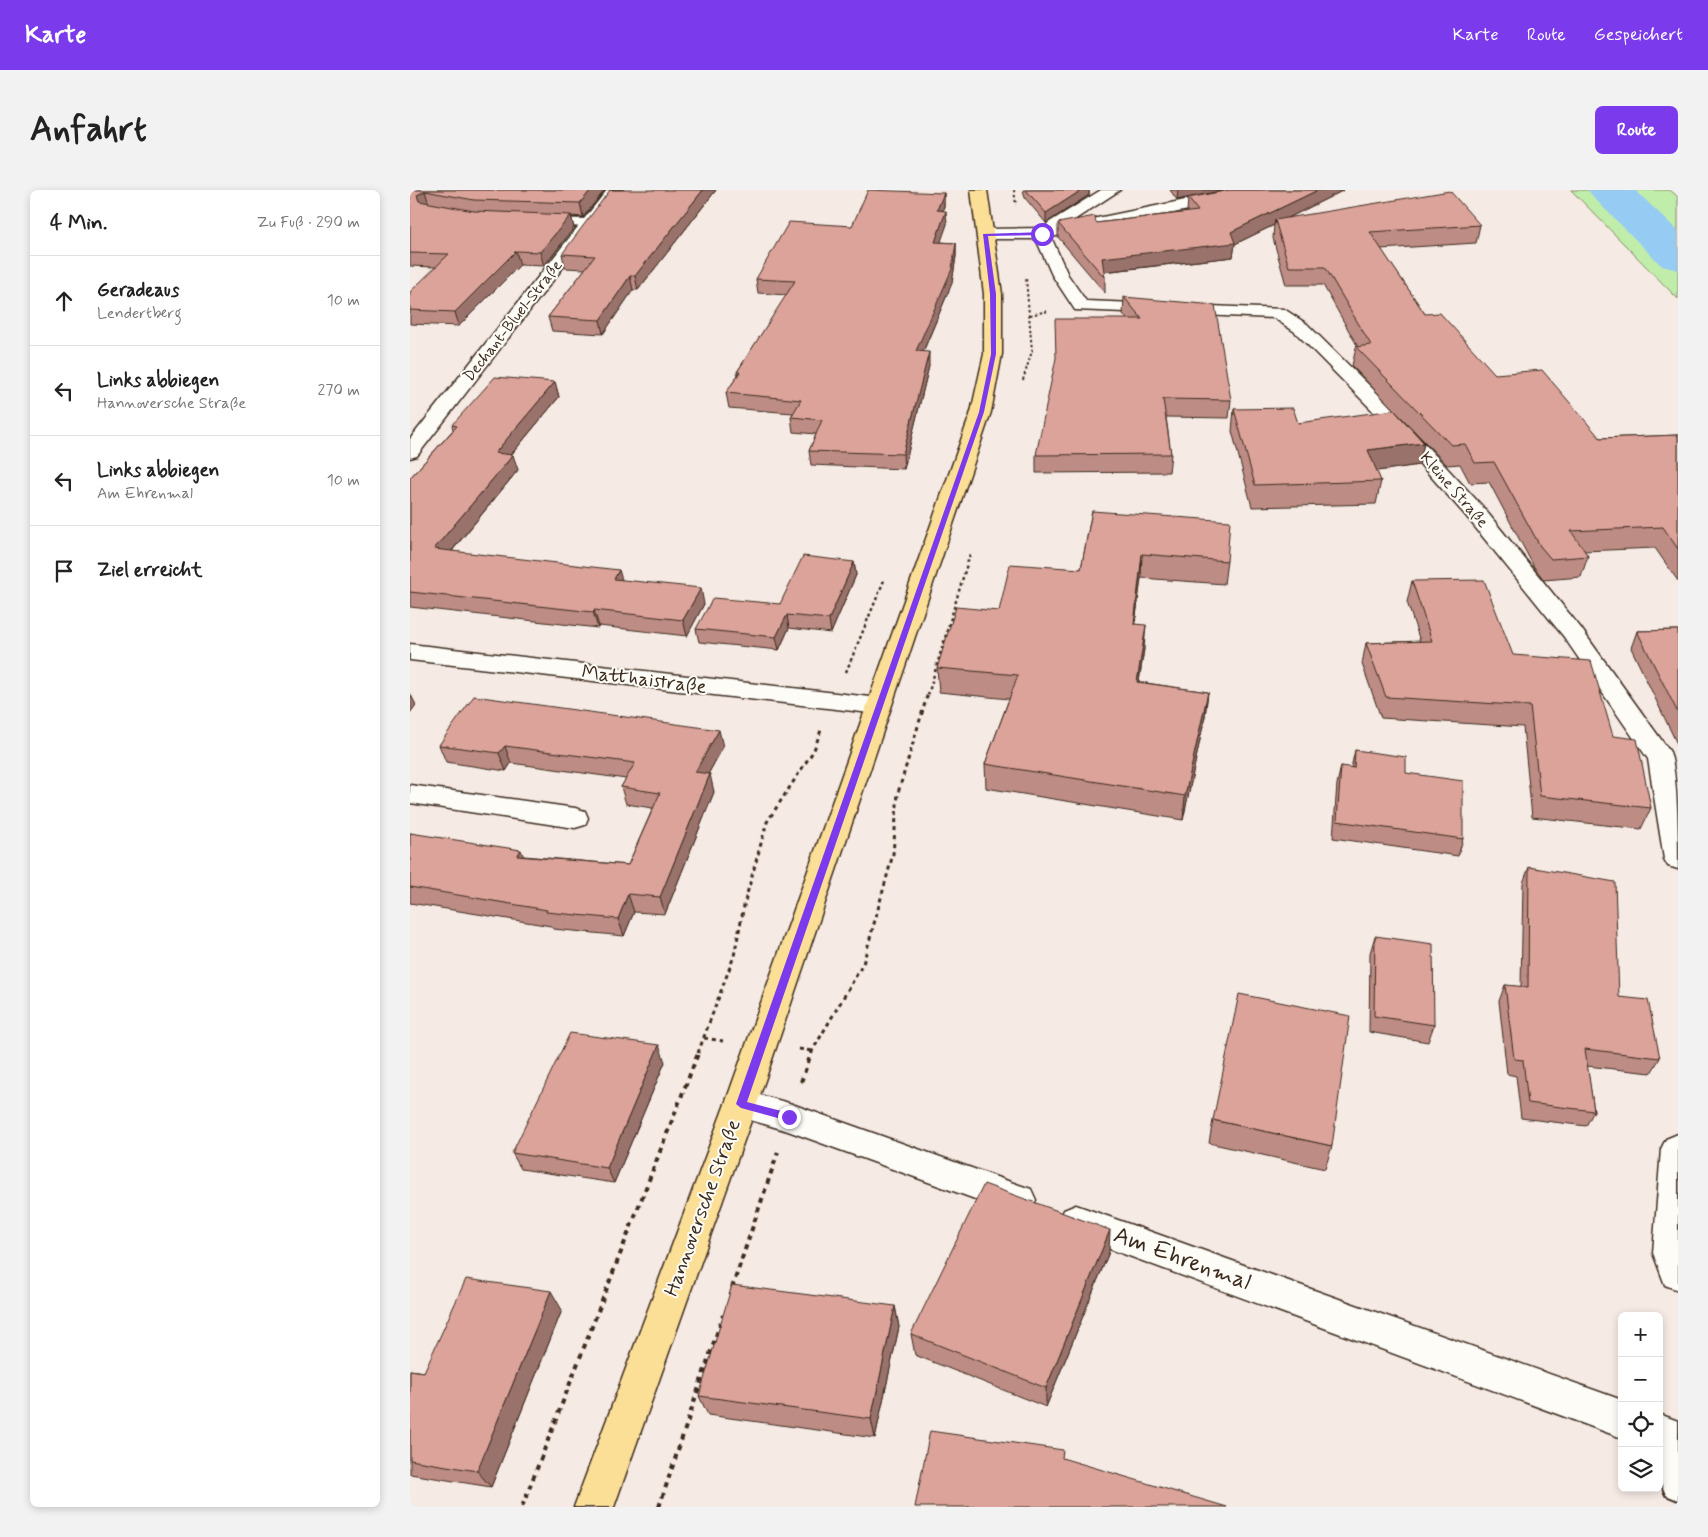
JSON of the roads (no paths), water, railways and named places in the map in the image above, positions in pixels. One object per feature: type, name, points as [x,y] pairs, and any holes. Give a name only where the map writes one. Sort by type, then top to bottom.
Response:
[{"type":"main road","name":"Hannoversche Straße","points":[[594,1507],[741,1104],[982,412],[993,354],[993,294],[979,190]]},
{"type":"street","name":"Dechant-Bluel-Straße","points":[[410,452],[615,190]]},
{"type":"street","points":[[1042,234],[1112,190]]},
{"type":"street","points":[[986,234],[1042,234],[1224,198],[1250,190]]},
{"type":"street","name":"Kleine Straße","points":[[1042,234],[1060,275],[1081,306],[1278,313],[1301,328],[1379,406],[1474,511],[1572,632],[1661,758],[1675,826],[1678,859]]},
{"type":"street","name":"Matthaistraße","points":[[410,652],[879,706]]},
{"type":"street","points":[[410,794],[575,818]]},
{"type":"street","name":"Am Ehrenmal","points":[[741,1104],[789,1117],[1618,1418]]},
{"type":"street","points":[[1678,1149],[1671,1253],[1678,1273]]},
{"type":"lane","points":[[521,221],[591,223]]},
{"type":"lane","points":[[1666,1435],[1678,1483]]},
{"type":"waterway","points":[[1610,190],[1678,256]]}]
